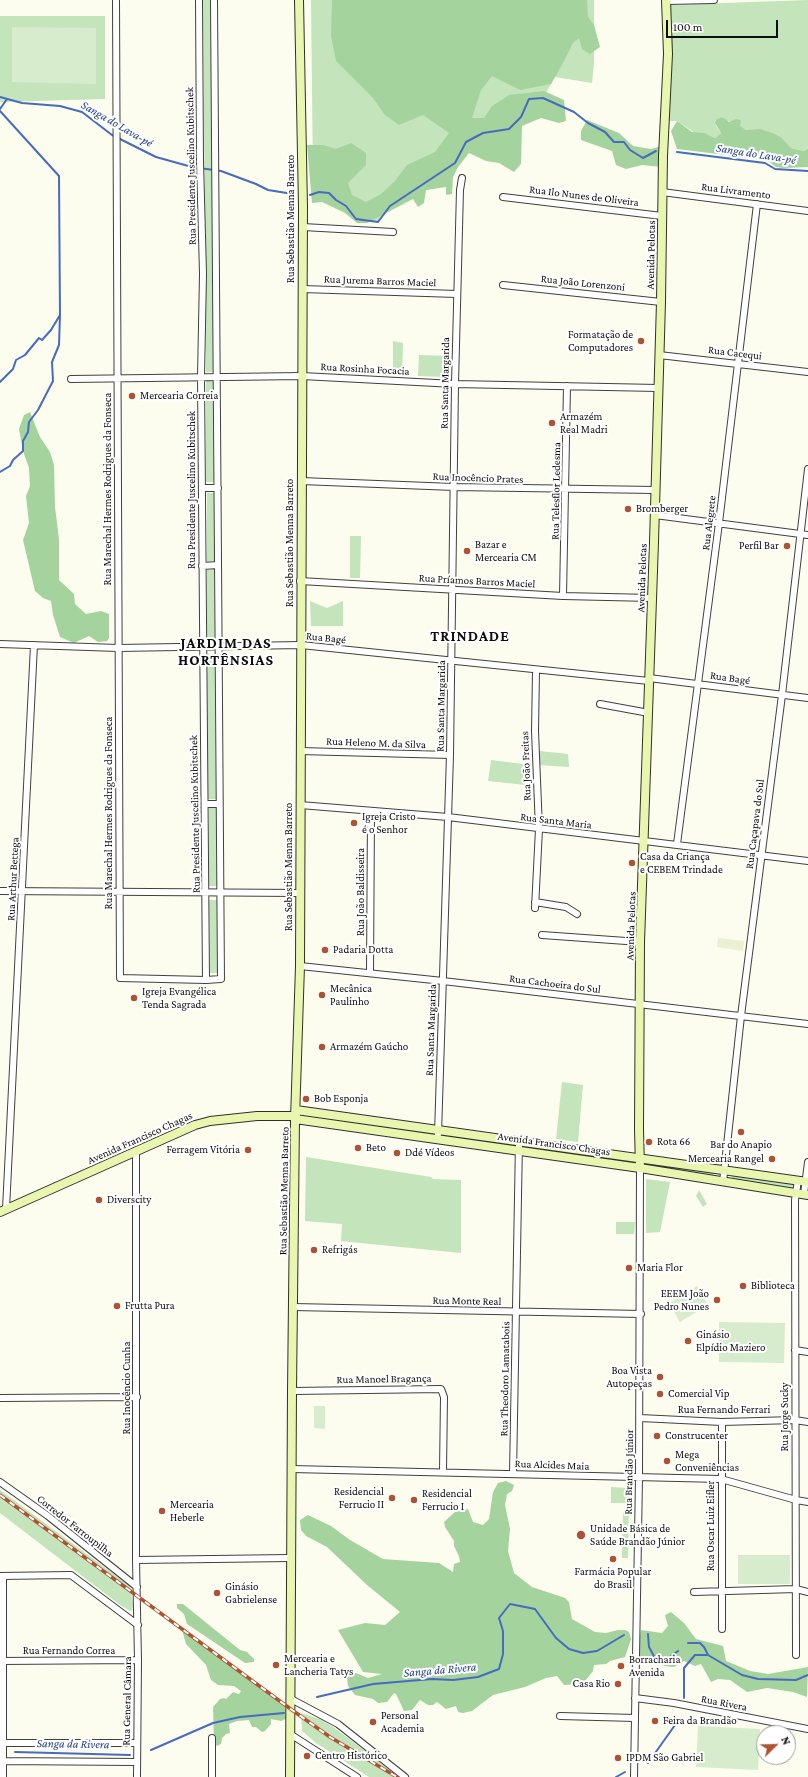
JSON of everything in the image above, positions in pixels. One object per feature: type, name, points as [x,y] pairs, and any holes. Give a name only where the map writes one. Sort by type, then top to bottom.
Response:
[{"type":"main road","name":"Rua Sebastião Menna Barreto","points":[[290,1777],[290,1558],[293,1307],[300,966],[300,580],[303,227],[299,0]]},
{"type":"main road","name":"Avenida Pelotas","points":[[640,1168],[640,942],[645,841],[661,302],[662,156],[668,54],[666,1]]},
{"type":"main road","name":"Avenida Francisco Chagas","points":[[3,1210],[178,1132],[210,1121],[257,1116],[296,1115],[438,1129],[804,1181]]},
{"type":"main road","name":"Avenida Francisco Chagas","points":[[296,1115],[438,1139],[640,1168],[806,1195]]},
{"type":"street","name":"Rua Marechal Hermes Rodrigues da Fonseca","points":[[116,0],[120,978],[206,980]]},
{"type":"street","name":"Rua Presidente Juscelino Kubitschek","points":[[199,0],[200,173],[203,274],[201,377],[206,980],[221,979],[218,645],[218,376],[214,164],[214,0]]},
{"type":"street","points":[[666,1],[714,0]]},
{"type":"street","name":"Rua Santa Margarida","points":[[438,1139],[453,662],[455,384],[460,190],[462,178]]},
{"type":"street","name":"Rua Livramento","points":[[662,192],[808,211]]},
{"type":"street","name":"Rua Ilo Nunes de Oliveira","points":[[503,197],[662,216]]},
{"type":"street","name":"Rua Alegrete","points":[[677,844],[719,523],[756,204]]},
{"type":"street","points":[[303,227],[393,232]]},
{"type":"street","name":"Rua João Lorenzoni","points":[[503,285],[661,302]]},
{"type":"street","name":"Rua Jurema Barros Maciel","points":[[302,289],[457,294]]},
{"type":"street","name":"Rua Cacequi","points":[[659,355],[808,372]]},
{"type":"street","name":"Rua Rosinha Focacia","points":[[70,379],[302,376],[455,384],[658,388]]},
{"type":"street","name":"Rua Telesflor Ledesma","points":[[563,596],[567,490],[568,386]]},
{"type":"street","name":"Rua Caçapava do Sul","points":[[723,1182],[741,1016],[782,695],[808,469]]},
{"type":"street","name":"Rua Inocêncio Prates","points":[[301,481],[567,490],[655,490]]},
{"type":"street","points":[[202,488],[218,488]]},
{"type":"street","points":[[655,515],[808,535]]},
{"type":"street","points":[[202,566],[218,565]]},
{"type":"street","name":"Rua Príamos Barros Maciel","points":[[300,580],[563,596],[652,598]]},
{"type":"street","name":"Rua Bagé","points":[[0,644],[118,648],[218,645],[301,645],[536,671],[697,684],[808,698]]},
{"type":"street","name":"Rua Arthur Bettega","points":[[3,1210],[22,892],[34,645]]},
{"type":"street","name":"Rua João Freitas","points":[[536,671],[535,731],[539,829],[535,905],[566,907],[577,914]]},
{"type":"street","points":[[600,704],[649,713]]},
{"type":"street","name":"Rua Heleno M. da Silva","points":[[300,751],[450,756]]},
{"type":"street","points":[[205,804],[219,804]]},
{"type":"street","name":"Rua Santa Maria","points":[[300,805],[448,817],[808,861]]},
{"type":"street","name":"Rua João Baldisseira","points":[[370,973],[371,811]]},
{"type":"street","points":[[0,892],[300,893]]},
{"type":"street","points":[[542,934],[640,942]]},
{"type":"street","name":"Rua Cachoeira do Sul","points":[[300,966],[443,981],[808,1024]]},
{"type":"street","name":"Rua Theodoro Lamatabois","points":[[513,1474],[519,1141]]},
{"type":"street","name":"Rua Inocêncio Cunha","points":[[136,1152],[136,1560],[138,1625]]},
{"type":"street","points":[[806,1195],[804,1181],[808,1162]]},
{"type":"street","name":"Rua Brandão Júnior","points":[[634,1777],[640,1418],[640,1168]]},
{"type":"street","name":"Rua Jorge Sucky","points":[[796,1655],[796,1193],[804,1181]]},
{"type":"street","name":"Rua Monte Real","points":[[293,1307],[641,1314]]},
{"type":"street","points":[[795,1350],[808,1352]]},
{"type":"street","name":"Rua Manoel Bragança","points":[[292,1391],[435,1387],[441,1389],[444,1398],[443,1471]]},
{"type":"street","points":[[0,1398],[137,1397]]},
{"type":"street","name":"Rua Fernando Ferrari","points":[[640,1418],[722,1422],[795,1420],[808,1422]]},
{"type":"street","name":"Rua Oscar Luiz Eifler","points":[[722,1422],[722,1629]]},
{"type":"street","name":"Rua Alcides Maia","points":[[292,1468],[721,1479],[808,1502]]},
{"type":"street","name":"Corredor Farroupilha","points":[[0,1482],[48,1516],[137,1587]]},
{"type":"street","points":[[136,1560],[290,1558]]},
{"type":"street","points":[[3,1777],[1,1761],[1,1576],[71,1575],[138,1625]]},
{"type":"street","points":[[694,1592],[796,1589],[808,1592]]},
{"type":"street","name":"Rua General Câmara","points":[[136,1777],[138,1625]]},
{"type":"street","name":"Rua Fernando Correa","points":[[2,1661],[138,1660]]},
{"type":"street","name":"Rua Rivera","points":[[635,1698],[808,1729]]},
{"type":"street","points":[[291,1699],[338,1724],[405,1777]]},
{"type":"street","points":[[560,1716],[635,1718]]},
{"type":"street","points":[[290,1734],[357,1777]]},
{"type":"street","points":[[212,1738],[212,1777]]},
{"type":"street","points":[[1,1743],[137,1743]]},
{"type":"street","points":[[1,1761],[136,1762]]},
{"type":"green space","points":[[203,0],[211,0],[214,372],[206,372]]},
{"type":"green space","points":[[311,0],[594,0],[594,63],[592,83],[555,77],[543,98],[483,133],[390,206],[378,222],[356,219],[313,181]]},
{"type":"green space","points":[[332,0],[587,0],[588,17],[594,25],[600,47],[590,54],[582,49],[579,38],[573,43],[551,84],[520,90],[492,76],[481,90],[472,118],[484,118],[492,106],[509,95],[544,91],[564,100],[566,121],[559,123],[541,118],[522,126],[521,164],[514,172],[499,163],[486,161],[469,153],[458,167],[453,177],[452,194],[446,195],[446,187],[426,190],[424,203],[418,207],[413,199],[367,223],[357,223],[345,213],[322,202],[312,203],[307,145],[323,145],[336,149],[351,143],[366,153],[366,165],[348,183],[352,195],[366,202],[381,194],[395,181],[407,165],[435,152],[449,133],[423,115],[399,125],[385,115],[373,98],[336,61],[331,36]]},
{"type":"green space","points":[[808,0],[808,147],[804,151],[791,148],[782,138],[746,130],[721,117],[717,119],[716,126],[721,133],[715,138],[705,133],[695,133],[677,121],[663,121],[668,5]]},
{"type":"green space","points":[[0,16],[105,16],[105,99],[0,102]]},
{"type":"green space","points":[[12,27],[96,28],[96,84],[12,82]]},
{"type":"green space","points":[[721,117],[729,122],[736,119],[741,120],[740,126],[746,130],[760,129],[773,133],[782,138],[791,148],[804,151],[808,148],[808,167],[783,168],[776,167],[767,160],[677,149],[671,131],[677,121],[692,132],[705,133],[715,138],[721,133],[715,123],[717,119]]},
{"type":"green space","points":[[587,120],[619,133],[633,146],[651,149],[662,146],[662,167],[642,165],[626,169],[616,165],[612,151],[581,140],[581,131]]},
{"type":"green space","points":[[393,341],[403,343],[402,376],[393,375]]},
{"type":"green space","points":[[419,355],[447,356],[446,377],[418,376]]},
{"type":"green space","points":[[206,381],[214,381],[214,482],[206,482]]},
{"type":"green space","points":[[30,412],[40,437],[50,452],[54,465],[55,507],[59,539],[59,580],[74,594],[75,604],[86,614],[101,611],[109,614],[109,638],[107,641],[98,642],[89,636],[74,643],[60,637],[53,615],[51,601],[43,598],[35,591],[23,540],[29,523],[26,496],[30,486],[29,468],[23,451],[19,429],[24,415]]},
{"type":"green space","points":[[207,493],[214,493],[215,561],[207,562]]},
{"type":"green space","points":[[350,536],[361,536],[360,578],[350,578]]},
{"type":"green space","points":[[207,570],[214,570],[215,637],[207,637]]},
{"type":"green space","points":[[310,601],[327,608],[343,601],[343,626],[311,626]]},
{"type":"green space","points":[[207,654],[215,654],[216,799],[208,799]]},
{"type":"green space","points":[[540,751],[568,754],[569,767],[539,765]]},
{"type":"green space","points":[[491,760],[523,764],[526,785],[488,781]]},
{"type":"green space","points":[[209,808],[216,808],[217,886],[209,886]]},
{"type":"green space","points":[[209,900],[217,900],[218,973],[210,973]]},
{"type":"green space","points":[[718,938],[744,941],[743,951],[717,947]]},
{"type":"green space","points":[[562,1082],[583,1085],[578,1142],[556,1139]]},
{"type":"green space","points":[[310,1115],[436,1132],[436,1136],[309,1119]]},
{"type":"green space","points":[[448,1135],[515,1145],[514,1148],[448,1138]]},
{"type":"green space","points":[[530,1147],[633,1162],[632,1165],[530,1150]]},
{"type":"green space","points":[[306,1157],[431,1177],[433,1179],[461,1180],[461,1253],[341,1241],[342,1224],[305,1221]]},
{"type":"green space","points":[[658,1164],[714,1172],[713,1177],[657,1169]]},
{"type":"green space","points":[[732,1175],[796,1184],[796,1189],[732,1180]]},
{"type":"green space","points":[[646,1179],[670,1182],[660,1232],[646,1233]]},
{"type":"green space","points":[[699,1190],[707,1204],[703,1207],[696,1196]]},
{"type":"green space","points":[[616,1222],[635,1222],[634,1234],[616,1234]]},
{"type":"green space","points":[[697,1286],[708,1305],[680,1322],[669,1303]]},
{"type":"green space","points":[[719,1322],[785,1323],[784,1363],[719,1362]]},
{"type":"green space","points":[[314,1406],[325,1406],[325,1429],[314,1428]]},
{"type":"green space","points":[[506,1481],[514,1485],[512,1491],[507,1494],[505,1505],[510,1529],[508,1551],[514,1573],[532,1587],[565,1598],[569,1602],[572,1619],[595,1632],[606,1633],[625,1630],[629,1632],[631,1639],[625,1657],[610,1661],[606,1664],[594,1665],[593,1671],[585,1681],[579,1684],[564,1685],[557,1676],[546,1678],[525,1687],[493,1695],[472,1711],[463,1713],[458,1712],[456,1706],[446,1709],[437,1702],[433,1705],[428,1705],[420,1700],[412,1710],[404,1711],[396,1694],[394,1693],[387,1702],[378,1703],[373,1699],[355,1695],[348,1686],[347,1678],[350,1675],[356,1673],[368,1678],[382,1674],[363,1672],[338,1630],[365,1623],[385,1625],[400,1612],[367,1585],[327,1547],[306,1536],[301,1530],[300,1520],[308,1515],[331,1526],[350,1540],[383,1559],[439,1563],[453,1572],[454,1564],[460,1562],[459,1556],[454,1546],[454,1541],[445,1527],[444,1522],[455,1512],[468,1509],[473,1522],[483,1525],[489,1519],[493,1492],[498,1483]]},
{"type":"green space","points":[[611,1487],[629,1488],[629,1503],[611,1503]]},
{"type":"green space","points":[[0,1490],[130,1586],[133,1605],[132,1610],[130,1611],[120,1605],[0,1513]]},
{"type":"green space","points":[[623,1512],[629,1512],[628,1558],[622,1558]]},
{"type":"green space","points":[[738,1555],[790,1555],[790,1584],[738,1584]]},
{"type":"green space","points":[[177,1604],[183,1604],[240,1650],[247,1652],[254,1659],[254,1662],[245,1663],[187,1624],[184,1614],[177,1608]]},
{"type":"green space","points":[[671,1612],[684,1623],[696,1639],[723,1646],[726,1661],[750,1671],[768,1674],[808,1667],[807,1697],[793,1692],[767,1688],[747,1692],[730,1680],[718,1679],[711,1682],[701,1664],[695,1666],[684,1661],[674,1667],[665,1666],[646,1658],[636,1657],[641,1630],[662,1633],[668,1626],[665,1615]]},
{"type":"green space","points":[[182,1630],[285,1705],[286,1719],[281,1721],[271,1719],[271,1724],[265,1731],[262,1732],[256,1727],[252,1727],[249,1720],[237,1721],[229,1724],[230,1733],[226,1734],[222,1738],[221,1744],[217,1746],[214,1742],[213,1707],[220,1699],[226,1699],[233,1692],[239,1694],[241,1691],[234,1686],[218,1685],[211,1680],[206,1665],[186,1644]]},
{"type":"green space","points":[[301,1713],[320,1719],[333,1727],[400,1777],[369,1777],[316,1743],[302,1731]]},
{"type":"green space","points":[[698,1726],[756,1729],[756,1765],[758,1765],[758,1770],[696,1767]]},
{"type":"waterway","name":"Sanga do Lava-pé","points":[[0,97],[22,103],[60,106],[82,112],[112,135],[156,157],[192,167],[221,171],[268,190],[293,194]]},
{"type":"waterway","name":"Sanga do Lava-pé","points":[[310,195],[319,192],[329,193],[336,200],[346,206],[356,219],[378,222],[390,206],[455,163],[466,142],[483,133],[509,129],[521,117],[529,99],[543,98],[574,112],[588,123],[605,132],[614,142],[624,142],[630,150],[643,158],[656,151]]},
{"type":"waterway","points":[[0,109],[7,99]]},
{"type":"waterway","points":[[0,111],[59,176],[60,315],[51,330],[42,340],[39,338],[25,355],[16,360],[13,369],[0,382]]},
{"type":"waterway","name":"Sanga do Lava-pé","points":[[677,152],[765,163],[775,169],[808,171]]},
{"type":"waterway","points":[[0,472],[10,466],[13,460],[23,451],[23,441],[28,432],[29,422],[38,410],[53,381],[52,362],[59,345],[60,315]]},
{"type":"waterway","name":"Sanga da Rivera","points":[[317,1697],[373,1684],[432,1679],[453,1680],[478,1677],[499,1669],[503,1654],[503,1631],[499,1618],[510,1604],[535,1609],[556,1638],[569,1649],[583,1653],[597,1651],[624,1635]]},
{"type":"waterway","name":"Sanga da Rivera","points":[[648,1634],[649,1647],[655,1658],[666,1660],[678,1651]]},
{"type":"waterway","name":"Sanga da Rivera","points":[[688,1643],[700,1643],[708,1655],[742,1675],[758,1679],[796,1680],[808,1675]]},
{"type":"waterway","name":"Sanga da Rivera","points":[[684,1698],[684,1668],[695,1655],[708,1655]]},
{"type":"waterway","name":"Sanga da Rivera","points":[[151,1750],[213,1723],[240,1717],[284,1713]]},
{"type":"waterway","name":"Sanga da Rivera","points":[[648,1763],[680,1718]]},
{"type":"waterway","name":"Sanga da Rivera","points":[[15,1752],[130,1755]]},
{"type":"waterway","name":"Sanga da Rivera","points":[[616,1777],[625,1772]]},
{"type":"railway","points":[[0,1495],[330,1737],[397,1777]]},
{"type":"place","name":"Formatação de Computadores","points":[[641,341]]},
{"type":"place","name":"Mercearia Correia","points":[[132,396]]},
{"type":"place","name":"Armazém Real Madri","points":[[552,423]]},
{"type":"place","name":"Bromberger","points":[[628,509]]},
{"type":"place","name":"Perfil Bar","points":[[787,546]]},
{"type":"place","name":"Bazar e Mercearia CM","points":[[467,551]]},
{"type":"place","name":"Igreja Cristo é o Senhor","points":[[354,823]]},
{"type":"place","name":"Casa da Criança e CEBEM Trindade","points":[[632,863]]},
{"type":"place","name":"Padaria Dotta","points":[[325,950]]},
{"type":"place","name":"Mecânica Paulinho","points":[[322,995]]},
{"type":"place","name":"Igreja Evangélica Tenda Sagrada","points":[[134,998]]},
{"type":"place","name":"Armazém Gaúcho","points":[[322,1047]]},
{"type":"place","name":"Bob Esponja","points":[[306,1099]]},
{"type":"place","name":"Bar do Anapio","points":[[741,1132]]},
{"type":"place","name":"Rota 66","points":[[649,1142]]},
{"type":"place","name":"Beto","points":[[358,1148]]},
{"type":"place","name":"Ferragem Vitória","points":[[248,1150]]},
{"type":"place","name":"Ddé Vídeos","points":[[397,1153]]},
{"type":"place","name":"Mercearia Rangel","points":[[772,1159]]},
{"type":"place","name":"Diverscity","points":[[99,1200]]},
{"type":"place","name":"Refrigás","points":[[314,1250]]},
{"type":"place","name":"Maria Flor","points":[[629,1268]]},
{"type":"place","name":"Biblioteca","points":[[743,1286]]},
{"type":"place","name":"EEEM João Pedro Nunes","points":[[717,1300]]},
{"type":"place","name":"Frutta Pura","points":[[117,1306]]},
{"type":"place","name":"Ginásio Elpídio Maziero","points":[[688,1341]]},
{"type":"place","name":"Boa Vista Autopeças","points":[[660,1377]]},
{"type":"place","name":"Comercial Vip","points":[[660,1394]]},
{"type":"place","name":"Construcenter","points":[[657,1436]]},
{"type":"place","name":"Mega Conveniências","points":[[667,1461]]},
{"type":"place","name":"Residencial Ferrucio II","points":[[392,1498]]},
{"type":"place","name":"Residencial Ferrucio I","points":[[414,1500]]},
{"type":"place","name":"Mercearia Heberle","points":[[162,1511]]},
{"type":"place","name":"Unidade Básica de Saúde Brandão Júnior","points":[[581,1535]]},
{"type":"place","name":"Farmácia Popular do Brasil","points":[[613,1559]]},
{"type":"place","name":"Ginásio Gabrielense","points":[[217,1593]]},
{"type":"place","name":"Mercearia e Lancheria Tatys","points":[[276,1665]]},
{"type":"place","name":"Borracharia Avenida","points":[[621,1666]]},
{"type":"place","name":"Casa Rio","points":[[618,1684]]},
{"type":"place","name":"Feira da Brandão","points":[[655,1721]]},
{"type":"place","name":"Personal Academia","points":[[373,1722]]},
{"type":"place","name":"Centro Histórico","points":[[307,1756]]},
{"type":"place","name":"IPDM São Gabriel","points":[[618,1758]]},
{"type":"district","name":"TRINDADE","points":[[470,636]]},
{"type":"district","name":"JARDIM DAS HORTÊNSIAS","points":[[226,652]]}]
